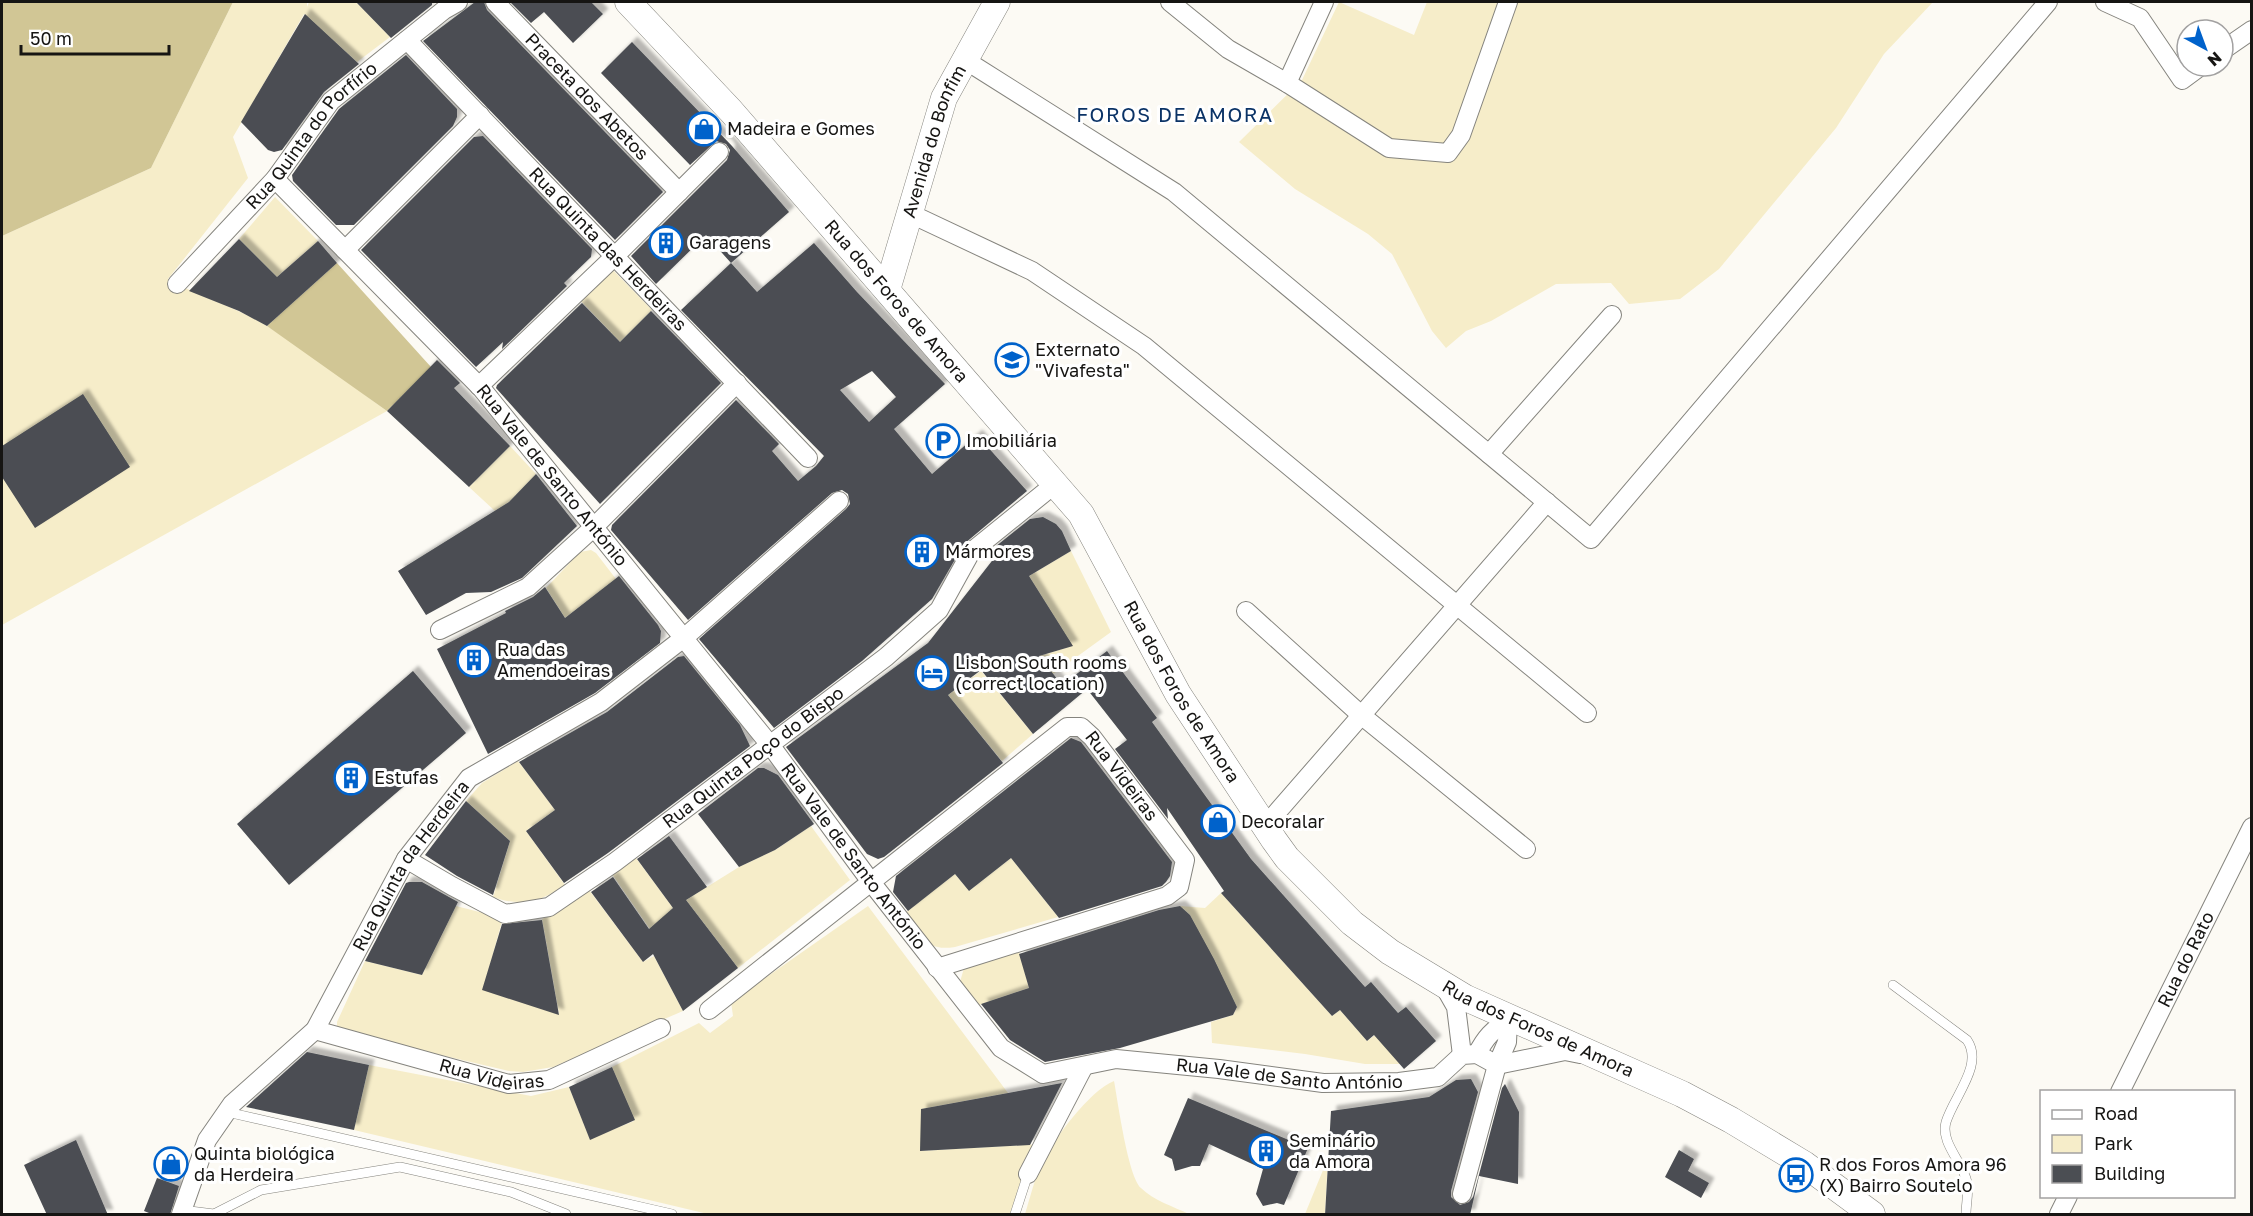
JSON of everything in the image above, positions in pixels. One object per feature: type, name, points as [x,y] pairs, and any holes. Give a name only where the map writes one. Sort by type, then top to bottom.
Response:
[{"type":"main road","name":"Rua dos Foros de Amora","points":[[627,2],[731,111],[1081,514],[1178,693],[1265,826],[1287,858],[1352,923],[1390,952],[1466,998],[1510,1020],[1682,1094],[1778,1147],[1839,1188],[1872,1215]]},
{"type":"main road","name":"Avenida do Bonfim","points":[[887,290],[944,98],[997,2]]},
{"type":"street","name":"Praceta dos Abetos","points":[[495,2],[679,192]]},
{"type":"street","points":[[1287,83],[1324,2]]},
{"type":"street","points":[[1173,3],[1228,49],[1287,83],[1389,148],[1448,153],[1461,135],[1508,2]]},
{"type":"street","points":[[965,60],[1174,192],[1591,539],[2048,2]]},
{"type":"street","points":[[2105,2],[2140,18],[2175,70]]},
{"type":"street","name":"Rua Quinta do Porfírio","points":[[177,284],[275,179],[331,100],[451,3]]},
{"type":"street","points":[[2235,42],[2252,30]]},
{"type":"street","name":"Rua Quinta das Herdeiras","points":[[407,40],[808,458]]},
{"type":"street","points":[[345,250],[480,115]]},
{"type":"street","points":[[479,386],[615,256],[719,152]]},
{"type":"street","name":"Rua Vale de Santo António","points":[[275,179],[479,386],[593,528],[686,637],[771,746],[871,882],[1001,1048],[1043,1074],[1116,1059],[1219,1069],[1323,1083],[1399,1082],[1438,1077],[1470,1055],[1495,1028],[1510,1020]]},
{"type":"street","points":[[911,214],[1032,271],[1144,346],[1587,713]]},
{"type":"street","points":[[1489,454],[1612,315]]},
{"type":"street","points":[[440,630],[528,587],[593,528],[737,383]]},
{"type":"street","name":"Rua Quinta Poço do Bispo","points":[[406,859],[505,914],[549,907],[615,862],[886,657],[939,610],[971,552],[1055,484]]},
{"type":"street","name":"Rua Quinta da Herdeira","points":[[181,1212],[207,1140],[232,1104],[315,1030],[406,859],[469,778],[601,702],[686,637],[839,501]]},
{"type":"street","points":[[1265,826],[1547,502]]},
{"type":"street","points":[[1246,610],[1361,715],[1526,849]]},
{"type":"street","name":"Rua Videiras","points":[[709,1010],[1067,726],[1081,727],[1092,737],[1185,860],[1179,887],[1167,897],[937,968]]},
{"type":"street","name":"Rua do Rato","points":[[2121,1090],[2252,827]]},
{"type":"street","points":[[1443,984],[1456,1007],[1470,1055],[1497,1065],[1565,1051],[1602,1059]]},
{"type":"street","points":[[1462,1194],[1497,1065],[1507,1042],[1510,1020]]},
{"type":"street","name":"Rua Videiras","points":[[315,1030],[509,1084],[549,1080],[661,1028]]},
{"type":"street","points":[[1028,1174],[1084,1066]]},
{"type":"street","points":[[2059,1215],[2068,1198]]},
{"type":"lane","points":[[1893,985],[1967,1040],[1972,1047],[1973,1061],[1946,1122],[1945,1134],[1967,1183],[1966,1215]]},
{"type":"lane","points":[[227,1112],[672,1215]]},
{"type":"lane","points":[[181,1212],[214,1214],[261,1190],[400,1167],[511,1192],[566,1215]]},
{"type":"lane","points":[[1015,1215],[1028,1174]]},
{"type":"green space","points":[[233,2],[307,2],[307,7],[309,2],[356,2],[390,37],[357,62],[304,14],[233,137],[248,178],[168,279],[267,326],[387,411],[2,625],[2,236],[151,168]]},
{"type":"green space","points":[[1339,2],[1414,35],[1427,2],[1933,2],[1884,54],[1836,128],[1719,269],[1680,299],[1629,304],[1611,283],[1556,284],[1491,321],[1466,331],[1446,348],[1432,331],[1392,254],[1368,234],[1295,189],[1239,142],[1302,80]]},
{"type":"green space","points":[[275,197],[318,241],[277,277],[239,239]]},
{"type":"green space","points":[[611,268],[652,310],[620,342],[580,300]]},
{"type":"green space","points":[[510,446],[536,474],[509,502],[495,511],[469,487]]},
{"type":"green space","points":[[591,550],[596,553],[616,579],[565,618],[546,588],[580,552]]},
{"type":"green space","points":[[1071,551],[1111,632],[1053,674],[1039,656],[1072,646],[1029,576]]},
{"type":"green space","points":[[981,671],[1033,734],[1002,761],[948,695]]},
{"type":"green space","points":[[518,761],[555,810],[526,831],[565,885],[539,899],[513,902],[493,897],[510,841],[466,801],[482,783]]},
{"type":"green space","points":[[811,826],[850,880],[738,968],[686,900],[739,867],[777,849]]},
{"type":"green space","points":[[636,858],[673,908],[652,932],[612,874]]},
{"type":"green space","points":[[1011,858],[1058,917],[955,947],[936,947],[924,940],[905,913],[955,874],[969,891]]},
{"type":"green space","points":[[589,890],[643,962],[654,956],[683,1011],[553,1067],[523,1072],[509,1071],[343,1032],[337,1027],[337,1022],[365,961],[422,975],[456,906],[503,918],[483,990],[559,1014],[542,919],[555,914]]},
{"type":"green space","points":[[1221,893],[1332,1016],[1340,1010],[1367,1041],[1375,1035],[1400,1064],[1365,1064],[1212,1043],[1211,1022],[1233,1015],[1237,1007],[1190,915],[1180,906],[1205,908]]},
{"type":"green space","points":[[868,906],[1008,1093],[922,1109],[921,1151],[1041,1144],[1024,1171],[1010,1214],[708,1214],[354,1130],[369,1065],[531,1096],[569,1087],[590,1139],[634,1121],[612,1067],[699,1023],[710,1033],[733,1016],[731,1002]]},
{"type":"green space","points":[[1019,951],[1029,988],[979,1005],[960,982],[964,968]]},
{"type":"green space","points":[[1114,1081],[1128,1154],[1136,1181],[1151,1196],[1189,1214],[1025,1214],[1039,1171],[1054,1143],[1083,1105],[1104,1086]]},
{"type":"green space","points":[[1328,1158],[1325,1214],[1305,1214]]},
{"type":"shaded area","points":[[2,2],[233,2],[151,168],[2,236]]},
{"type":"shaded area","points":[[337,263],[431,367],[387,411],[267,326]]},
{"type":"building","points":[[356,2],[432,2],[432,5],[391,38]]},
{"type":"building","points":[[475,2],[484,2],[487,10],[663,192],[615,240],[423,41]]},
{"type":"building","points":[[510,2],[591,2],[603,14],[573,43],[544,12],[531,23]]},
{"type":"building","points":[[305,14],[359,64],[324,92],[282,150],[274,152],[268,150],[241,122]]},
{"type":"building","points":[[632,42],[732,146],[789,212],[731,263],[706,235],[656,284],[631,256],[727,160],[730,150],[726,144],[716,141],[690,165],[601,73]]},
{"type":"building","points":[[406,55],[457,109],[457,117],[453,126],[354,225],[336,225],[293,181],[292,175],[339,109]]},
{"type":"building","points":[[483,136],[592,249],[591,257],[564,283],[567,286],[502,349],[503,342],[476,367],[361,250],[474,137]]},
{"type":"building","points":[[239,239],[277,277],[318,241],[337,263],[267,326],[239,311],[189,291]]},
{"type":"building","points":[[814,243],[857,292],[945,384],[894,429],[932,474],[977,435],[1027,491],[964,544],[932,599],[862,661],[774,728],[699,639],[846,509],[850,504],[848,494],[842,490],[832,493],[688,620],[611,530],[612,525],[736,400],[779,444],[772,451],[798,481],[824,456],[681,310],[731,263],[757,292]],"holes":[[[872,371],[896,397],[869,422],[840,390]]]},
{"type":"building","points":[[582,303],[620,342],[651,311],[721,383],[600,504],[496,388]]},
{"type":"building","points":[[437,360],[460,383],[454,388],[510,446],[469,487],[387,411]]},
{"type":"building","points":[[83,394],[130,467],[35,528],[2,477],[2,446]]},
{"type":"building","points":[[536,474],[577,526],[522,578],[491,592],[466,593],[426,615],[398,571],[509,502]]},
{"type":"building","points":[[1043,517],[1056,524],[1062,531],[1071,551],[1029,576],[1073,646],[1039,656],[1062,685],[1107,651],[1157,718],[1152,722],[1251,859],[1365,987],[1371,982],[1398,1013],[1406,1007],[1436,1041],[1404,1069],[1374,1035],[1367,1041],[1340,1010],[1332,1016],[1221,893],[1224,891],[1167,808],[1168,819],[1115,749],[1127,740],[1087,689],[1033,734],[981,670],[948,695],[1003,763],[884,857],[878,859],[867,854],[786,747],[928,643],[995,557],[990,551],[1030,519]]},
{"type":"building","points":[[619,576],[658,625],[661,631],[660,643],[595,693],[488,754],[437,649],[506,613],[505,611],[533,597],[545,587],[565,618]]},
{"type":"building","points":[[684,656],[740,725],[750,746],[608,853],[564,883],[526,831],[555,810],[519,762],[607,712],[678,657]]},
{"type":"building","name":"Estufas","points":[[413,671],[466,733],[289,885],[237,824]]},
{"type":"building","points":[[1071,738],[1081,742],[1172,862],[1170,876],[1166,882],[1162,886],[1059,918],[1011,858],[969,891],[955,874],[908,911],[893,892],[896,876]]},
{"type":"building","points":[[758,768],[764,768],[778,775],[814,824],[775,850],[739,867],[698,814]]},
{"type":"building","points":[[466,801],[510,841],[493,895],[457,876],[425,855]]},
{"type":"building","points":[[669,836],[707,887],[686,900],[738,968],[683,1011],[653,954],[643,962],[591,892],[613,877],[649,929],[673,908],[637,859]]},
{"type":"building","points":[[422,882],[458,902],[422,975],[365,961],[406,883]]},
{"type":"building","points":[[1180,906],[1190,915],[1214,959],[1237,1007],[1233,1015],[1120,1048],[1045,1062],[1010,1040],[981,1004],[1029,988],[1019,954],[1159,910]]},
{"type":"building","points":[[542,920],[559,1015],[482,990],[502,924]]},
{"type":"building","points":[[307,1052],[369,1065],[354,1130],[246,1107]]},
{"type":"building","points":[[612,1067],[635,1120],[590,1140],[569,1087]]},
{"type":"building","points":[[1471,1079],[1478,1092],[1451,1197],[1460,1205],[1469,1202],[1473,1197],[1505,1084],[1519,1112],[1518,1184],[1479,1176],[1470,1215],[1325,1215],[1331,1111],[1429,1097],[1456,1080]]},
{"type":"building","points":[[1062,1083],[1030,1145],[920,1151],[921,1109]]},
{"type":"building","name":"Seminário da Amora","points":[[1188,1098],[1308,1148],[1284,1205],[1277,1203],[1263,1206],[1256,1194],[1263,1169],[1209,1144],[1200,1166],[1175,1171],[1172,1159],[1164,1155]]},
{"type":"building","points":[[76,1140],[108,1215],[47,1215],[24,1165]]},
{"type":"building","points":[[1679,1150],[1694,1159],[1688,1171],[1709,1183],[1701,1198],[1665,1177]]},
{"type":"building","points":[[157,1178],[179,1186],[170,1215],[154,1215],[144,1211]]},
{"type":"place","name":"Madeira e Gomes","points":[[704,129]]},
{"type":"place","name":"Garagens","points":[[666,243]]},
{"type":"place","name":"Externato \"Vivafesta\"","points":[[1012,360]]},
{"type":"place","name":"Imobiliária","points":[[943,441]]},
{"type":"place","name":"Mármores","points":[[922,552]]},
{"type":"place","name":"Rua das Amendoeiras","points":[[474,660]]},
{"type":"place","name":"Lisbon South rooms (correct location)","points":[[932,673]]},
{"type":"place","name":"Estufas","points":[[351,778]]},
{"type":"place","name":"Decoralar","points":[[1218,822]]},
{"type":"place","name":"Seminário da Amora","points":[[1266,1151]]},
{"type":"place","name":"Quinta biológica da Herdeira","points":[[171,1164]]},
{"type":"place","name":"R dos Foros Amora 96 (X) Bairro Soutelo","points":[[1796,1175]]},
{"type":"district","name":"FOROS DE AMORA","points":[[1175,115]]}]
